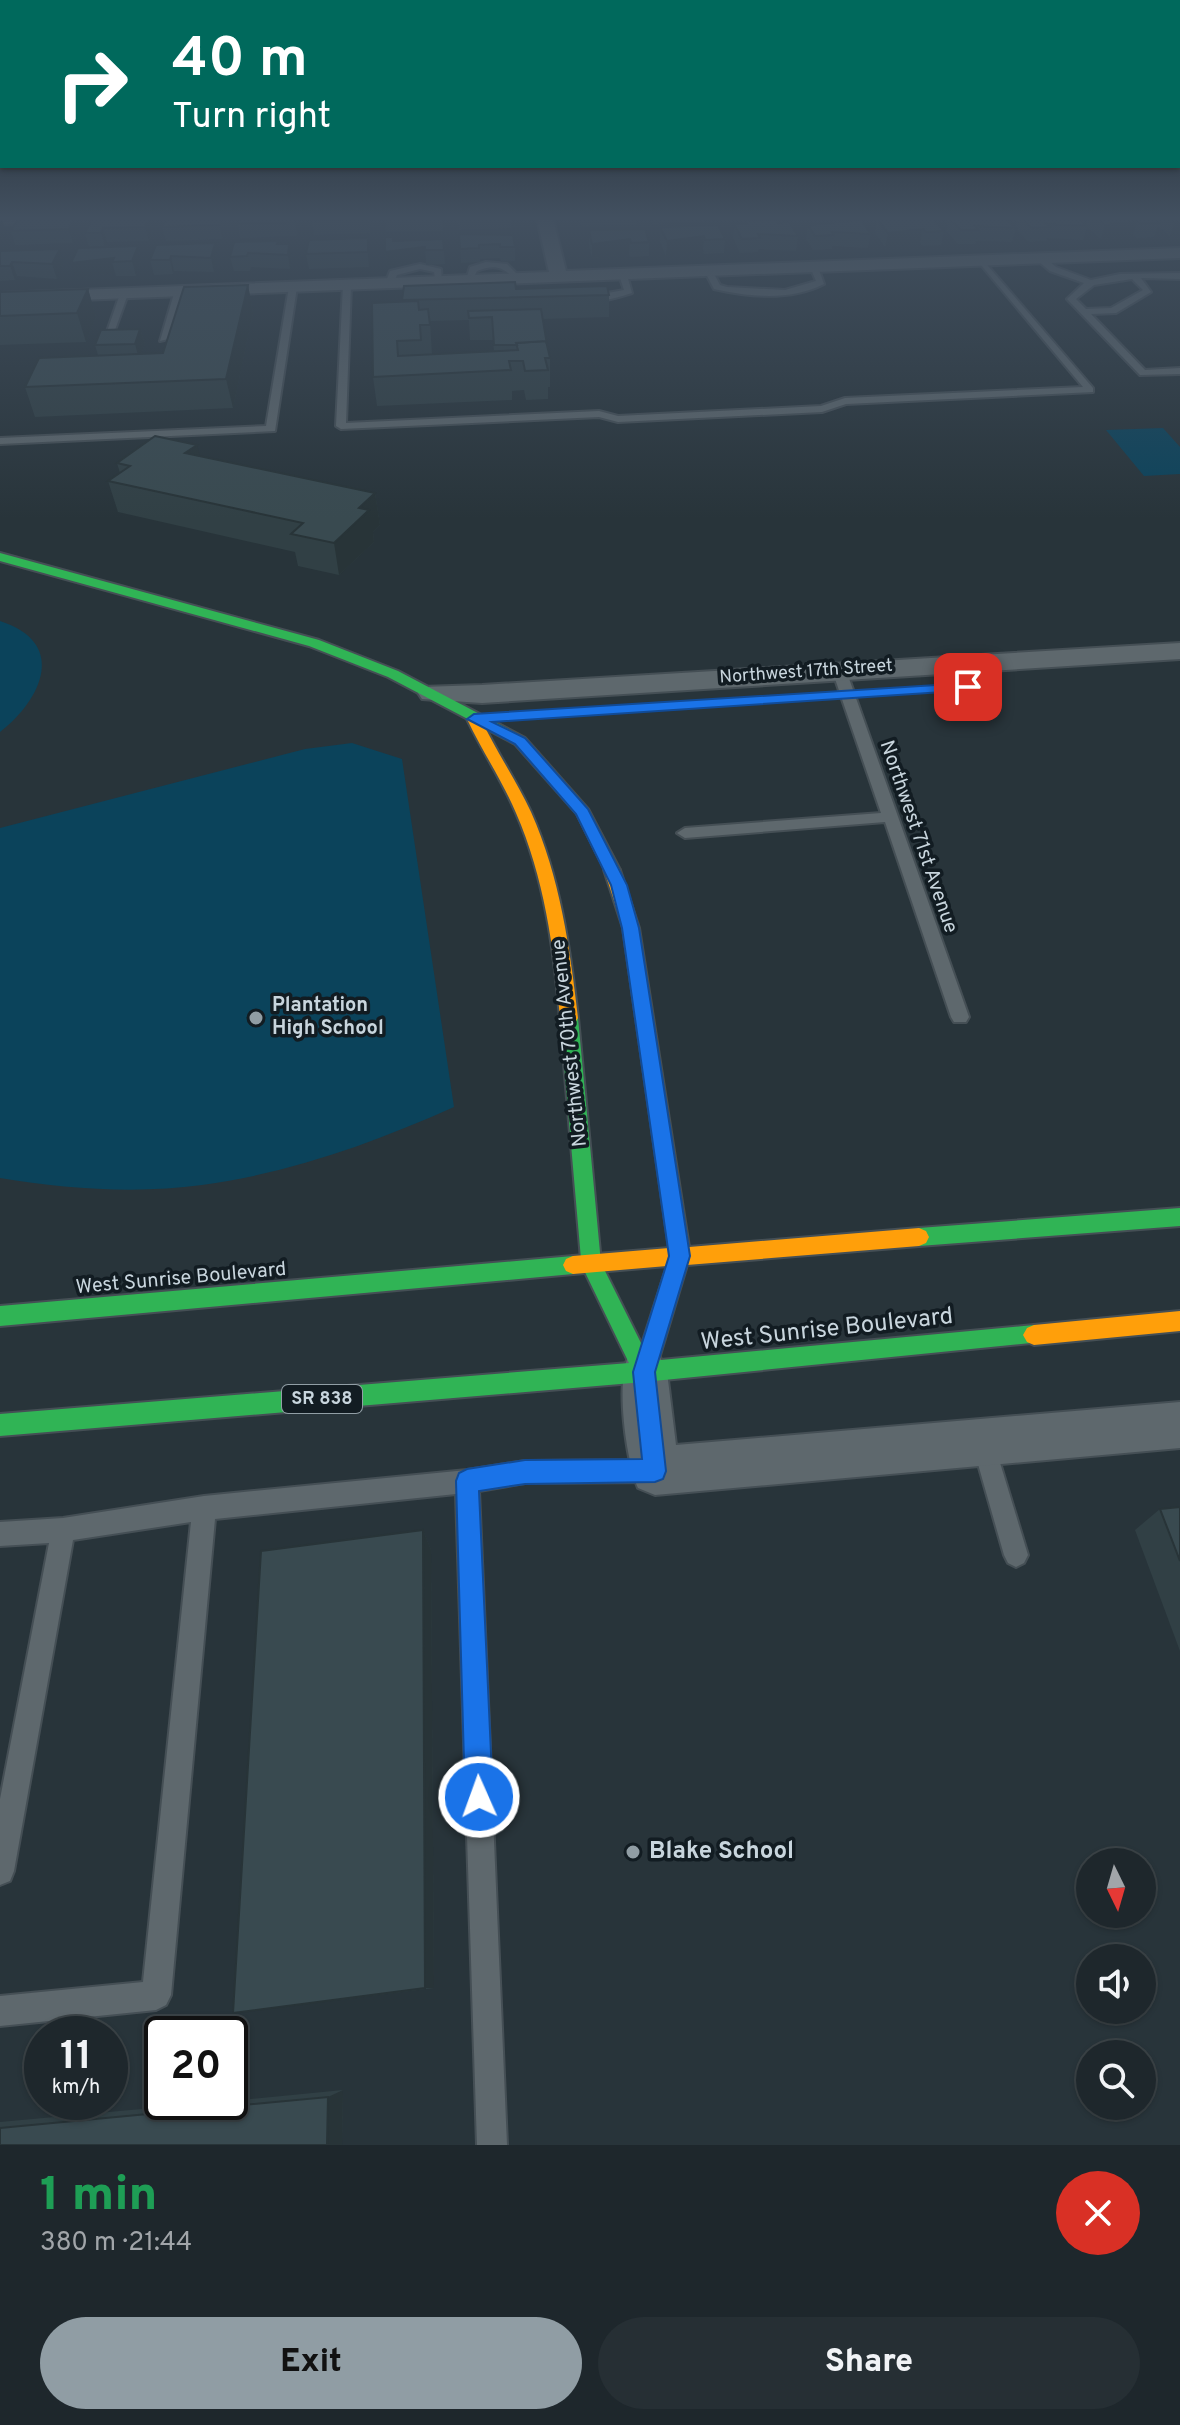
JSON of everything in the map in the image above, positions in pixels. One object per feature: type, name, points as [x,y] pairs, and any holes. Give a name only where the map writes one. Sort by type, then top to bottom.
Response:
[{"type":"main road","name":"Northwest 70th Avenue","points":[[0,557],[314,643],[432,693],[474,719],[520,741],[583,812],[619,885],[633,944],[680,1256],[644,1372]]},
{"type":"main road","name":"Northwest 70th Avenue","points":[[474,719],[527,821],[552,895],[563,954],[591,1263],[644,1372]]},
{"type":"main road","name":"West Sunrise Boulevard","points":[[0,1316],[591,1263],[1180,1217]]},
{"type":"main road","name":"West Sunrise Boulevard","points":[[0,1425],[644,1372],[1180,1321]]},
{"type":"street","name":"Northwest 17th Street","points":[[474,719],[843,681],[1180,651]]},
{"type":"street","name":"Northwest 17th Street","points":[[432,693],[482,694],[843,681],[1180,676]]},
{"type":"street","name":"Northwest 70th Avenue","points":[[644,1372],[655,1471]]},
{"type":"street","points":[[655,1471],[1180,1425]]},
{"type":"lane","points":[[106,341],[114,319]]},
{"type":"lane","points":[[163,339],[169,319]]},
{"type":"lane","points":[[0,441],[271,429],[288,319]]},
{"type":"lane","points":[[346,319],[341,426],[599,414],[618,419],[822,409],[845,401],[1090,390],[1029,319]]},
{"type":"lane","points":[[1091,319],[1143,373],[1180,371]]},
{"type":"lane","name":"Northwest 71st Avenue","points":[[843,681],[960,1017]]},
{"type":"lane","points":[[685,833],[890,817]]},
{"type":"lane","points":[[983,1442],[1016,1555]]},
{"type":"lane","points":[[0,1534],[63,1530],[204,1508],[467,1481],[525,1472],[655,1471]]},
{"type":"lane","points":[[467,1481],[492,2145]]},
{"type":"lane","points":[[0,2011],[156,1995],[204,1508]]},
{"type":"lane","points":[[0,1871],[63,1530]]},
{"type":"shaded area","points":[[1163,428],[1180,447],[1180,474],[1144,476],[1106,430]]},
{"type":"shaded area","points":[[0,621],[21,631],[35,643],[41,657],[41,672],[27,704],[0,732]]},
{"type":"shaded area","points":[[352,743],[402,759],[454,1107],[331,1155],[235,1180],[177,1188],[101,1189],[0,1178],[0,828],[305,749]]},
{"type":"building","points":[[174,319],[240,319],[226,379],[25,387],[39,358],[163,353]]},
{"type":"building","points":[[372,319],[429,319],[430,325],[420,325],[421,340],[397,341],[398,356],[518,350],[516,343],[546,341],[550,358],[545,358],[548,370],[525,371],[523,361],[509,361],[511,370],[373,377]]},
{"type":"building","points":[[492,319],[543,319],[547,344],[546,341],[494,345]]},
{"type":"building","points":[[140,329],[135,344],[95,345],[101,330]]},
{"type":"building","points":[[155,436],[197,445],[185,453],[375,493],[359,508],[369,510],[334,543],[291,534],[303,523],[108,481],[130,466],[117,463]]},
{"type":"building","points":[[1180,1507],[1180,1561],[1160,1509]]},
{"type":"building","points":[[423,1530],[425,1988],[233,2013],[261,1551]]},
{"type":"building","points":[[328,2097],[327,2145],[0,2145],[0,2128],[85,2120],[128,2120],[128,2116],[144,2114],[144,2120],[248,2120],[248,2105]]},
{"type":"traffic: fast","points":[[0,557],[314,643],[393,674],[520,741],[583,812],[612,870]]},
{"type":"traffic: fast","points":[[569,1018],[591,1263],[644,1372]]},
{"type":"traffic: fast","points":[[919,1237],[1180,1217]]},
{"type":"traffic: fast","points":[[0,1316],[573,1265]]},
{"type":"traffic: fast","points":[[0,1425],[644,1372],[1034,1335]]},
{"type":"traffic: slow","points":[[474,719],[516,797],[537,848],[556,919],[569,1018]]},
{"type":"traffic: slow","points":[[612,870],[631,928],[680,1256],[644,1372]]},
{"type":"traffic: slow","points":[[573,1265],[919,1237]]},
{"type":"traffic: slow","points":[[1034,1335],[1180,1321]]},
{"type":"place","name":"Plantation High School","points":[[256,1018]]},
{"type":"place","name":"Blake School","points":[[633,1852]]},
{"type":"route","points":[[479,1797],[467,1481],[525,1472],[655,1471],[644,1372],[680,1256],[631,928],[619,885],[583,812],[520,741],[474,719],[968,687]]}]
